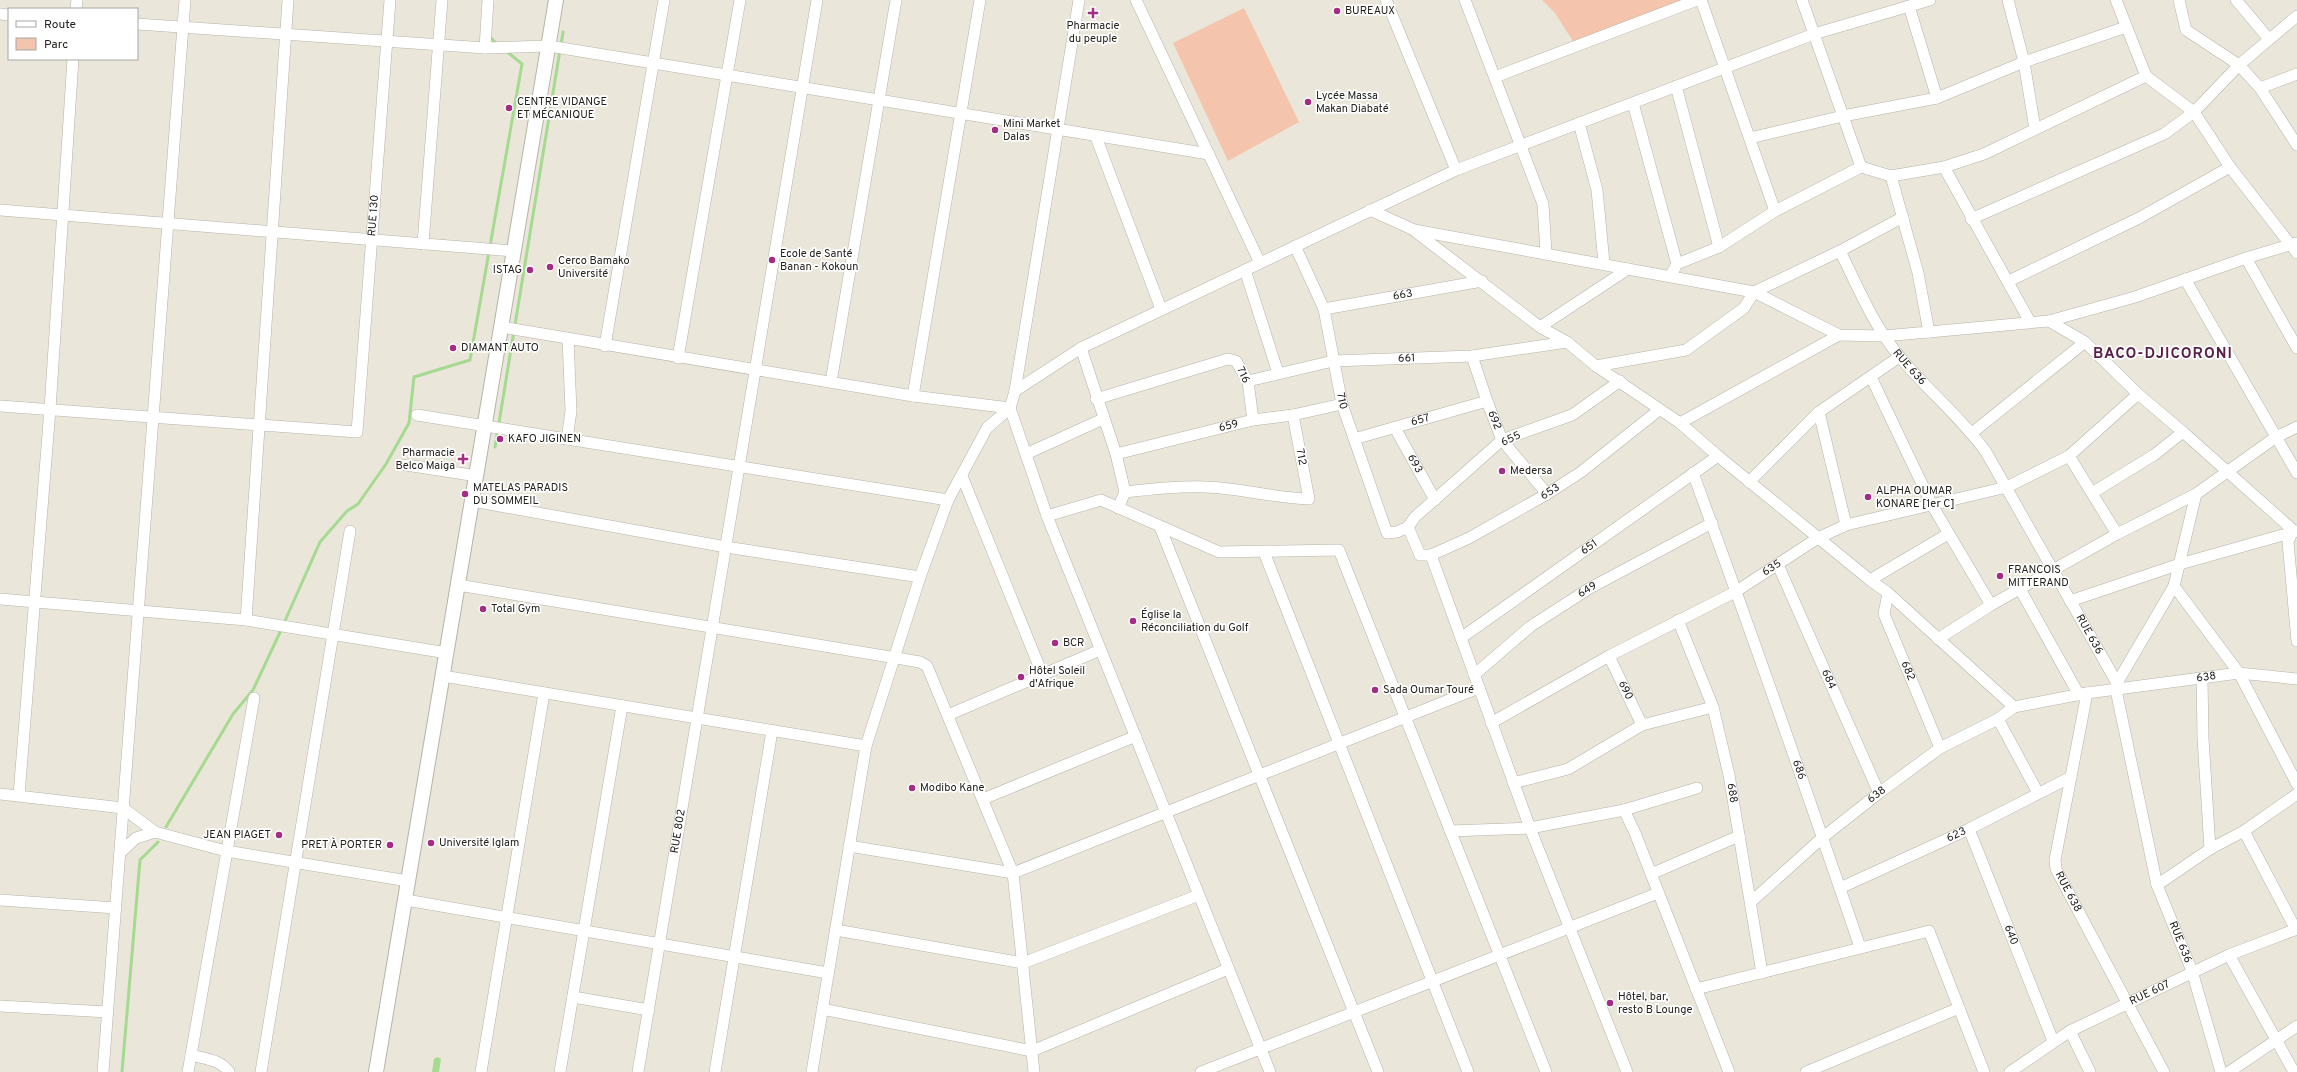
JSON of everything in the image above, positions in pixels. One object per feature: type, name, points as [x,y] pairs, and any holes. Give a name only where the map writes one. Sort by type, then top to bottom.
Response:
[{"type":"main road","points":[[376,1072],[556,0]]},
{"type":"street","points":[[103,1072],[185,0]]},
{"type":"street","points":[[246,620],[288,0]]},
{"type":"street","name":"RUE 130","points":[[259,425],[357,432],[390,0]]},
{"type":"street","points":[[423,244],[442,0]]},
{"type":"street","points":[[485,48],[488,0]]},
{"type":"street","points":[[605,346],[664,0]]},
{"type":"street","points":[[678,358],[740,0]]},
{"type":"street","name":"RUE 802","points":[[638,1072],[817,0]]},
{"type":"street","points":[[831,382],[896,0]]},
{"type":"street","points":[[913,396],[980,0]]},
{"type":"street","points":[[812,1072],[866,746],[920,577],[948,500],[987,428],[1010,408],[1015,391],[1079,0]]},
{"type":"street","points":[[1136,0],[1260,263]]},
{"type":"street","points":[[1386,0],[1456,170]]},
{"type":"street","points":[[1465,0],[1543,204],[1546,253]]},
{"type":"street","points":[[1495,77],[1697,0]]},
{"type":"street","points":[[1701,0],[1775,211]]},
{"type":"street","points":[[1802,0],[1861,167]]},
{"type":"street","points":[[1015,391],[1081,348],[1456,170],[1814,34],[1930,0]]},
{"type":"street","points":[[2008,0],[2024,62],[2035,129]]},
{"type":"street","points":[[1412,229],[1604,263],[1628,269],[1671,275],[1754,292],[1839,335],[1883,336],[2049,321],[2134,297],[2246,258],[2295,247],[2230,167],[2194,112],[2146,76],[2116,0]]},
{"type":"street","points":[[2179,0],[2186,30],[2239,65],[2260,88],[2297,145]]},
{"type":"street","points":[[2236,0],[2268,38]]},
{"type":"street","points":[[1909,6],[1937,98]]},
{"type":"street","points":[[1971,219],[2164,134],[2194,112],[2239,65],[2268,38],[2297,16]]},
{"type":"street","points":[[138,24],[485,48],[548,46],[1096,137],[1209,154]]},
{"type":"street","points":[[1750,138],[1843,116],[1937,98],[2024,62],[2126,27]]},
{"type":"street","points":[[19,795],[50,409],[73,60]]},
{"type":"street","points":[[2260,88],[2297,74]]},
{"type":"street","points":[[1671,275],[1677,264],[1719,247],[1775,211],[1861,167],[1891,176],[1944,167],[1984,154],[2146,76]]},
{"type":"street","points":[[1676,86],[1719,247]]},
{"type":"street","points":[[1632,103],[1677,264]]},
{"type":"street","points":[[1579,123],[1598,190],[1604,263]]},
{"type":"street","points":[[1096,137],[1161,309]]},
{"type":"street","points":[[1944,167],[1971,219],[2009,281],[2030,322]]},
{"type":"street","points":[[2009,281],[2139,218],[2230,167]]},
{"type":"street","points":[[1891,176],[1918,273],[1930,332]]},
{"type":"street","points":[[0,210],[514,251]]},
{"type":"street","points":[[1370,210],[1412,229],[1482,281],[1540,327],[1567,342],[1596,366],[1680,423],[1749,482],[1870,580],[1888,592],[2014,707]]},
{"type":"street","points":[[1596,366],[1686,350],[1744,308],[1754,292],[1840,251],[1903,217]]},
{"type":"street","name":"710","points":[[1294,246],[1324,309],[1342,404],[1387,533],[1397,532],[1408,527]]},
{"type":"street","name":"RUE 636","points":[[1840,251],[1883,336],[1899,357],[1972,433],[2007,487],[2117,687],[2157,884],[2192,971],[2221,1072]]},
{"type":"street","points":[[2246,258],[2297,348]]},
{"type":"street","points":[[1540,327],[1628,269]]},
{"type":"street","points":[[1245,270],[1278,373]]},
{"type":"street","points":[[2185,279],[2297,473]]},
{"type":"street","name":"663","points":[[1324,309],[1482,281]]},
{"type":"street","points":[[2049,321],[2085,342],[2138,394],[2183,432],[2226,472],[2295,530]]},
{"type":"street","points":[[501,327],[755,371],[913,396],[1010,408]]},
{"type":"street","points":[[1680,423],[1839,335]]},
{"type":"street","points":[[567,439],[571,411],[568,339]]},
{"type":"street","name":"661","points":[[1248,381],[1333,361],[1472,356],[1567,342]]},
{"type":"street","points":[[1972,433],[2085,342]]},
{"type":"street","points":[[1081,348],[1096,399],[1116,454],[1124,492],[1118,508]]},
{"type":"street","name":"692","points":[[1472,356],[1486,401],[1502,440],[1547,494]]},
{"type":"street","points":[[1749,482],[1819,412],[1899,357]]},
{"type":"street","name":"716","points":[[1096,399],[1228,359],[1236,361],[1248,381],[1252,420]]},
{"type":"street","points":[[1871,377],[1932,505],[1991,605]]},
{"type":"street","name":"655","points":[[1408,527],[1415,517],[1502,440],[1572,415],[1620,382]]},
{"type":"street","name":"635","points":[[1491,723],[1609,656],[1735,592],[1818,538],[1846,525],[2007,487],[2069,456],[2138,394]]},
{"type":"street","name":"657","points":[[1354,439],[1486,401]]},
{"type":"street","name":"659","points":[[1116,454],[1252,420],[1293,415],[1342,404]]},
{"type":"street","points":[[0,406],[259,425]]},
{"type":"street","points":[[1010,408],[1047,516],[1270,1072]]},
{"type":"street","name":"653","points":[[1431,555],[1469,538],[1547,494],[1581,472],[1659,410]]},
{"type":"street","points":[[1819,412],[1846,525]]},
{"type":"street","points":[[417,415],[948,500]]},
{"type":"street","name":"712","points":[[1124,492],[1160,488],[1205,487],[1289,498],[1309,498],[1293,415]]},
{"type":"street","points":[[1026,454],[1103,419]]},
{"type":"street","points":[[1938,639],[1991,605],[2117,534],[2196,494],[2276,437],[2297,426]]},
{"type":"street","name":"693","points":[[1394,428],[1435,500]]},
{"type":"street","points":[[2092,492],[2154,455],[2183,432]]},
{"type":"street","name":"651","points":[[1460,638],[1718,456]]},
{"type":"street","points":[[2069,456],[2117,534]]},
{"type":"street","points":[[406,465],[476,476]]},
{"type":"street","name":"686","points":[[1693,473],[1770,686],[1860,947]]},
{"type":"street","points":[[962,476],[1043,676]]},
{"type":"street","points":[[2117,687],[2174,586],[2196,494]]},
{"type":"street","points":[[1047,516],[1101,500],[1219,552],[1339,550],[1546,1072]]},
{"type":"street","points":[[472,501],[726,547],[920,577]]},
{"type":"street","name":"649","points":[[1474,675],[1531,626],[1590,588],[1712,523]]},
{"type":"street","points":[[1160,527],[1378,1072]]},
{"type":"street","points":[[1408,527],[1420,555],[1431,555],[1530,828],[1627,1072]]},
{"type":"street","points":[[2070,601],[2180,564],[2295,530]]},
{"type":"street","points":[[2295,530],[2288,542],[2297,641]]},
{"type":"street","points":[[261,1072],[350,531]]},
{"type":"street","points":[[1870,580],[1948,534]]},
{"type":"street","points":[[1264,552],[1468,1072]]},
{"type":"street","name":"684","points":[[1778,565],[1879,793]]},
{"type":"street","points":[[458,585],[920,662],[927,666],[1013,873],[1034,1072]]},
{"type":"street","points":[[2174,586],[2239,673],[2297,784]]},
{"type":"street","points":[[2020,589],[2083,694]]},
{"type":"street","name":"682","points":[[1888,592],[1884,614],[1940,748]]},
{"type":"street","points":[[0,599],[246,620],[447,653]]},
{"type":"street","name":"688","points":[[1678,620],[1713,707],[1729,775],[1752,901],[1762,973]]},
{"type":"street","points":[[948,715],[1043,676],[1100,650]]},
{"type":"street","name":"690","points":[[1609,656],[1642,725]]},
{"type":"street","name":"638","points":[[1752,901],[1822,838],[1879,793],[1940,748],[1998,719],[2014,707],[2117,687],[2239,673],[2297,680]]},
{"type":"street","points":[[442,676],[866,746]]},
{"type":"street","points":[[2202,678],[2203,738],[2210,849]]},
{"type":"street","points":[[849,846],[1013,873],[1479,688]]},
{"type":"street","points":[[481,1072],[544,693]]},
{"type":"street","name":"RUE 638","points":[[2083,694],[2071,777],[2055,860],[2056,869],[2164,1072]]},
{"type":"street","points":[[188,1072],[254,698]]},
{"type":"street","points":[[560,1072],[622,706]]},
{"type":"street","points":[[1513,783],[1568,769],[1642,725],[1713,707]]},
{"type":"street","points":[[1998,719],[2038,793]]},
{"type":"street","points":[[715,1072],[772,731]]},
{"type":"street","points":[[983,799],[1136,736]]},
{"type":"street","name":"623","points":[[1840,888],[1969,829],[2071,777]]},
{"type":"street","points":[[1450,831],[1530,828],[1624,810],[1697,788]]},
{"type":"street","points":[[0,794],[123,808],[155,832],[226,851],[408,881]]},
{"type":"street","points":[[2157,884],[2210,849],[2244,831],[2297,794]]},
{"type":"street","points":[[1624,810],[1651,874],[1729,1072]]},
{"type":"street","name":"640","points":[[1969,829],[2054,1041]]},
{"type":"street","points":[[2244,831],[2296,929]]},
{"type":"street","points":[[120,853],[136,838],[155,832]]},
{"type":"street","points":[[1651,874],[1739,836]]},
{"type":"street","points":[[1201,1072],[1658,893]]},
{"type":"street","points":[[836,930],[1022,963],[1199,895]]},
{"type":"street","points":[[0,900],[116,908]]},
{"type":"street","points":[[406,900],[828,973]]},
{"type":"street","name":"RUE 607","points":[[2016,1070],[2054,1041],[2070,1031],[2192,971],[2296,929]]},
{"type":"street","points":[[1696,989],[1929,931],[1984,1072]]},
{"type":"street","points":[[2229,955],[2294,1072]]},
{"type":"street","points":[[822,1009],[1032,1051],[1228,969]]},
{"type":"street","points":[[573,997],[649,1010]]},
{"type":"street","points":[[0,1006],[108,1012]]},
{"type":"street","points":[[1806,1072],[1959,1008]]},
{"type":"street","points":[[2229,1072],[2297,1026]]},
{"type":"street","points":[[2070,1031],[2090,1072]]},
{"type":"street","points":[[191,1055],[218,1062],[224,1065],[229,1072]]},
{"type":"green space","points":[[1542,0],[1697,0],[1576,46],[1555,13]]},
{"type":"green space","points":[[1244,8],[1299,122],[1228,161],[1173,43]]},
{"type":"shaded area","points":[[437,1057],[441,1059],[439,1072],[432,1072],[434,1059]]},
{"type":"waterway","points":[[561,45],[563,32]]},
{"type":"waterway","points":[[489,36],[498,45]]},
{"type":"waterway","points":[[284,623],[320,542],[347,511],[358,504],[386,464],[409,423],[414,377],[470,360],[522,64],[505,50]]},
{"type":"waterway","points":[[495,447],[560,50]]},
{"type":"waterway","points":[[166,827],[233,714],[253,690],[282,628]]},
{"type":"waterway","points":[[122,1072],[140,860],[158,842]]},
{"type":"place","name":"BUREAUX","points":[[1337,11]]},
{"type":"place","name":"Pharmacie du peuple","points":[[1093,13]]},
{"type":"place","name":"Lycée Massa Makan Diabaté","points":[[1308,102]]},
{"type":"place","name":"CENTRE VIDANGE ET MÉCANIQUE","points":[[509,108]]},
{"type":"place","name":"Mini Market Dalas","points":[[995,130]]},
{"type":"place","name":"Ecole de Santé Banan - Kokoun","points":[[772,260]]},
{"type":"place","name":"Cerco Bamako Université","points":[[550,267]]},
{"type":"place","name":"ISTAG","points":[[530,270]]},
{"type":"place","name":"DIAMANT AUTO","points":[[453,348]]},
{"type":"place","name":"KAFO JIGINEN","points":[[500,439]]},
{"type":"place","name":"Pharmacie Belco Maiga","points":[[463,459]]},
{"type":"place","name":"Medersa","points":[[1502,471]]},
{"type":"place","name":"MATELAS PARADIS DU SOMMEIL","points":[[465,494]]},
{"type":"place","name":"ALPHA OUMAR KONARE [1er C]","points":[[1868,497]]},
{"type":"place","name":"FRANCOIS MITTERAND","points":[[2000,576]]},
{"type":"place","name":"Total Gym","points":[[483,609]]},
{"type":"place","name":"Église la Réconciliation du Golf","points":[[1133,621]]},
{"type":"place","name":"BCR","points":[[1055,643]]},
{"type":"place","name":"Hôtel Soleil d'Afrique","points":[[1021,677]]},
{"type":"place","name":"Sada Oumar Touré","points":[[1375,690]]},
{"type":"place","name":"Modibo Kane","points":[[912,788]]},
{"type":"place","name":"JEAN PIAGET","points":[[279,835]]},
{"type":"place","name":"Université Iglam","points":[[431,843]]},
{"type":"place","name":"PRET À PORTER","points":[[390,845]]},
{"type":"place","name":"Hôtel, bar, resto B Lounge","points":[[1610,1003]]},
{"type":"district","name":"BACO-DJICORONI","points":[[2163,354]]}]
